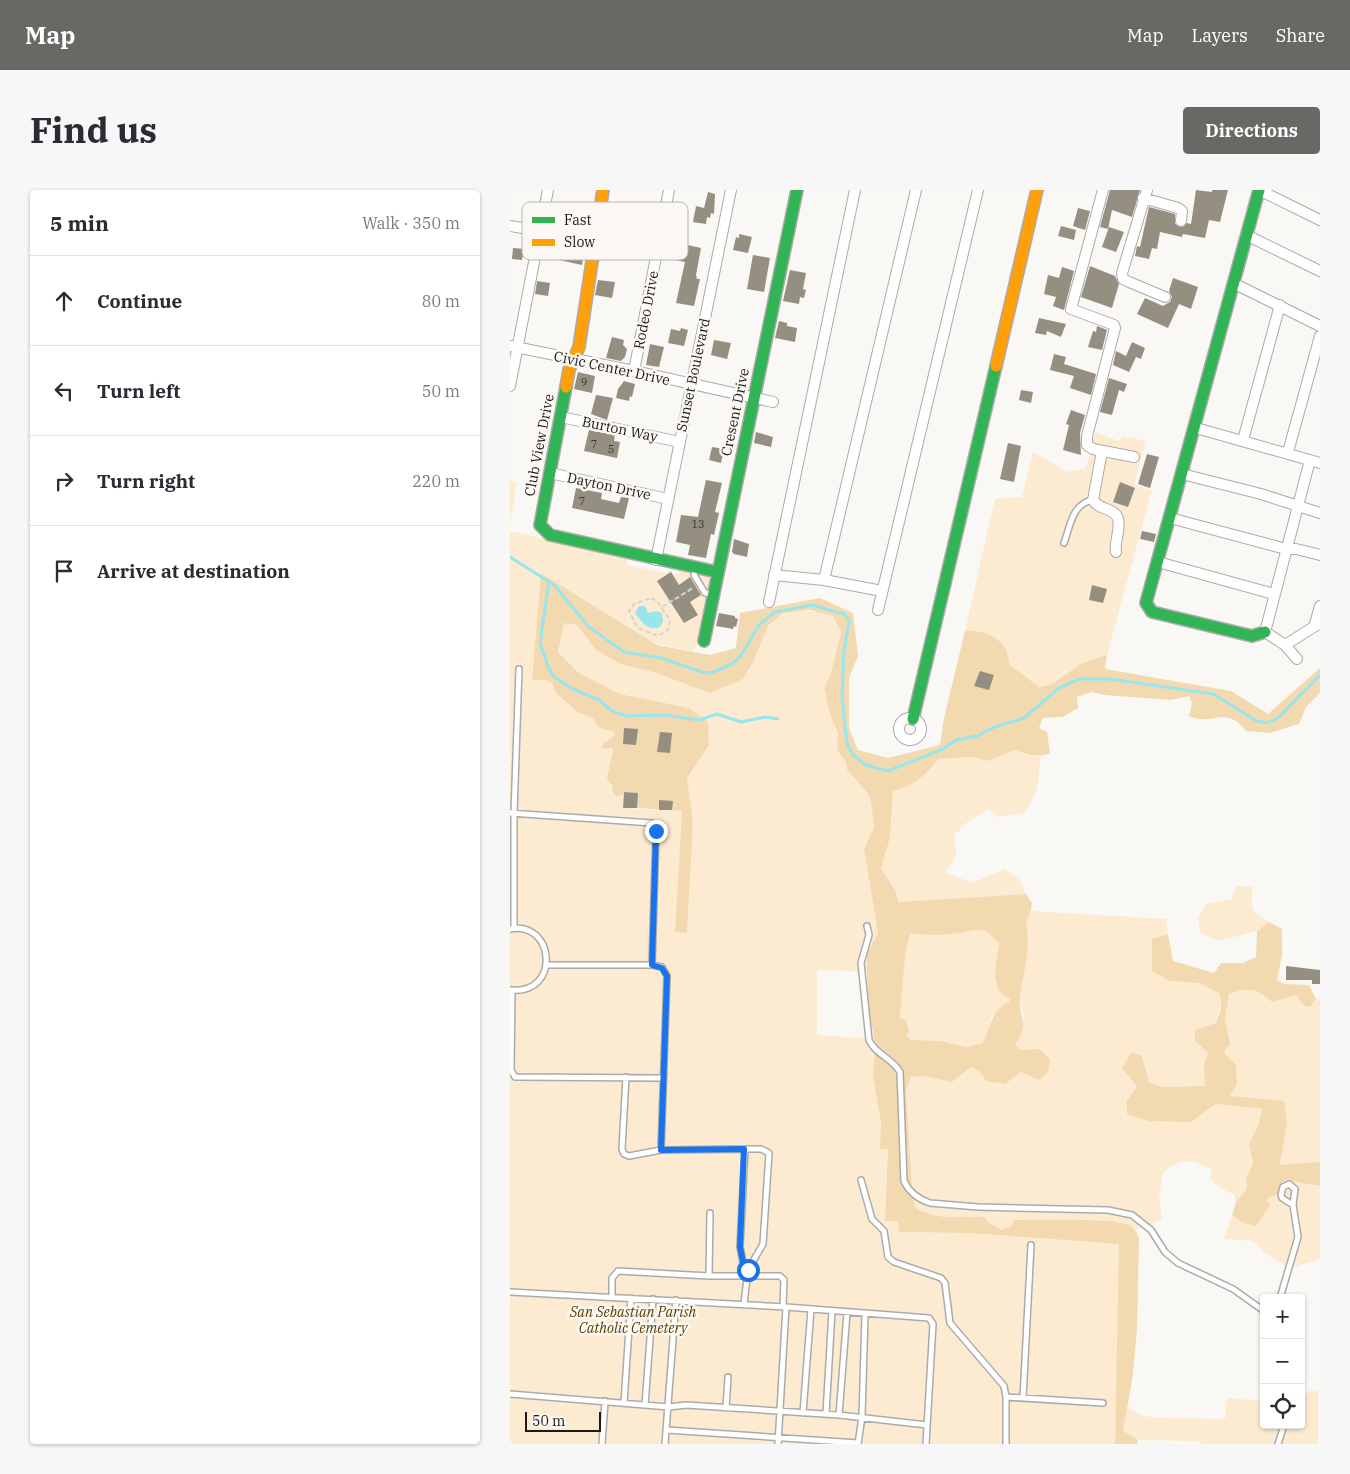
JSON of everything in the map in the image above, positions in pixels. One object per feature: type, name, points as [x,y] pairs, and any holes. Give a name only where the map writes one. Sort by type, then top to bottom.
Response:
[{"type":"street","name":"Sunset Boulevard","points":[[656,560],[731,190]]},
{"type":"street","name":"Cresent Drive","points":[[704,641],[797,190]]},
{"type":"street","points":[[769,602],[856,190]]},
{"type":"street","points":[[824,580],[916,190]]},
{"type":"street","points":[[878,610],[978,190]]},
{"type":"street","points":[[913,719],[1037,190]]},
{"type":"street","points":[[1103,190],[1072,309],[1109,322],[1115,328],[1087,436],[1087,445],[1102,451],[1134,457]]},
{"type":"street","points":[[1265,632],[1252,636],[1152,612],[1146,602],[1196,428],[1259,190],[1320,220]]},
{"type":"street","points":[[1165,297],[1123,279],[1122,273],[1145,194],[1178,208],[1182,211],[1182,221]]},
{"type":"street","points":[[1246,235],[1320,271]]},
{"type":"street","points":[[510,386],[514,347],[534,260]]},
{"type":"street","name":"Club View Drive","points":[[591,260],[579,348],[569,370],[540,525],[545,533],[656,560],[717,572]]},
{"type":"street","name":"Rodeo Drive","points":[[634,370],[655,260]]},
{"type":"street","points":[[1235,284],[1320,326]]},
{"type":"street","points":[[1243,440],[1280,306]]},
{"type":"street","points":[[1288,452],[1320,336]]},
{"type":"street","name":"Civic Center Drive","points":[[514,347],[634,370],[692,385],[772,402]]},
{"type":"street","name":"Burton Way","points":[[561,417],[680,442]]},
{"type":"street","points":[[1196,428],[1315,461],[1286,549],[1265,632]]},
{"type":"street","points":[[1102,451],[1093,500],[1098,506],[1116,514],[1118,519],[1116,552]]},
{"type":"street","name":"Dayton Drive","points":[[550,473],[668,499]]},
{"type":"street","points":[[1182,474],[1261,494],[1320,513]]},
{"type":"street","points":[[1170,518],[1286,549],[1320,554]]},
{"type":"street","points":[[1158,562],[1274,594]]},
{"type":"street","points":[[774,574],[824,580],[882,591]]},
{"type":"street","points":[[1285,645],[1317,625],[1320,606]]},
{"type":"street","points":[[1265,632],[1285,645],[1297,659]]},
{"type":"lane","points":[[1064,543],[1078,507],[1084,501],[1093,500]]},
{"type":"lane","points":[[695,567],[694,576],[705,593],[713,594]]},
{"type":"lane","points":[[519,669],[512,813],[512,928],[532,932],[539,938],[544,946],[547,965],[538,981],[531,987],[511,990],[511,1070],[515,1077],[663,1078]]},
{"type":"lane","points":[[512,813],[652,822],[656,831],[652,965]]},
{"type":"lane","points":[[867,926],[867,948],[861,963],[869,1040],[873,1048],[897,1066],[900,1072],[904,1181],[908,1190],[930,1203],[987,1207],[1108,1210],[1132,1215],[1151,1230],[1165,1252],[1178,1263],[1233,1289],[1260,1308]]},
{"type":"lane","points":[[547,965],[652,965],[662,968],[667,976],[661,1150]]},
{"type":"lane","points":[[626,1077],[622,1152],[630,1156],[661,1150],[744,1149],[766,1150],[770,1156],[763,1244],[748,1273],[744,1304]]},
{"type":"lane","points":[[744,1149],[740,1247],[743,1262],[748,1273]]},
{"type":"lane","points":[[861,1180],[872,1219],[884,1231],[888,1257],[894,1262],[941,1278],[945,1283],[950,1323],[1004,1386],[1006,1397],[1006,1444]]},
{"type":"lane","points":[[1281,1294],[1298,1237],[1293,1205]]},
{"type":"lane","points":[[709,1276],[710,1213]]},
{"type":"lane","points":[[1023,1398],[1031,1245]]},
{"type":"lane","points":[[612,1296],[612,1278],[618,1271],[709,1276],[748,1273],[783,1277],[785,1306],[778,1444]]},
{"type":"lane","points":[[510,1292],[785,1306],[847,1313],[922,1316],[929,1318],[933,1324],[926,1444]]},
{"type":"lane","points":[[624,1403],[631,1298]]},
{"type":"lane","points":[[645,1404],[653,1299]]},
{"type":"lane","points":[[666,1444],[676,1300]]},
{"type":"lane","points":[[803,1413],[810,1309]]},
{"type":"lane","points":[[826,1414],[832,1311]]},
{"type":"lane","points":[[839,1415],[847,1313]]},
{"type":"lane","points":[[667,1430],[858,1443],[862,1417],[865,1314]]},
{"type":"lane","points":[[726,1408],[728,1377]]},
{"type":"lane","points":[[510,1394],[669,1407],[726,1408],[826,1414],[927,1426]]},
{"type":"lane","points":[[1006,1397],[1103,1403]]},
{"type":"lane","points":[[602,1444],[605,1401]]},
{"type":"lane","points":[[1278,1444],[1283,1429]]},
{"type":"path","points":[[662,607],[700,584]]},
{"type":"path","points":[[651,598],[662,607],[670,620],[669,628],[655,636],[636,626],[629,611],[634,604],[651,598]]},
{"type":"green space","points":[[1095,432],[1119,441],[1123,436],[1146,441],[1134,485],[1152,490],[1107,655],[1082,663],[1052,684],[1039,687],[1009,664],[1008,656],[1001,642],[988,634],[965,631],[995,499],[1022,497],[1033,452],[1068,472],[1086,468]]},
{"type":"green space","points":[[510,481],[517,482],[510,524]]},
{"type":"green space","name":"San Sebastian Parish Catholic Cemetery","points":[[510,531],[627,557],[626,565],[665,573],[671,570],[674,575],[685,569],[705,573],[711,581],[707,600],[704,603],[697,645],[692,651],[654,643],[541,573],[532,680],[546,680],[552,683],[555,692],[577,712],[594,719],[600,728],[613,730],[615,735],[612,739],[606,741],[612,754],[613,781],[616,796],[623,795],[623,808],[682,811],[676,932],[687,933],[693,822],[687,778],[709,745],[689,708],[620,694],[579,673],[558,652],[564,622],[577,625],[596,650],[620,664],[653,672],[685,684],[754,660],[768,627],[781,615],[789,612],[807,611],[833,616],[841,632],[831,673],[824,688],[830,714],[838,733],[837,750],[846,762],[847,770],[867,792],[871,801],[874,828],[864,849],[878,933],[867,954],[867,972],[817,970],[817,1035],[864,1038],[874,1035],[873,1077],[881,1123],[880,1149],[888,1149],[885,1220],[898,1221],[899,1232],[969,1233],[1120,1244],[1115,1444],[510,1444]]},
{"type":"green space","points":[[1015,750],[1026,755],[1041,757],[1037,790],[1025,813],[998,817],[989,809],[966,823],[955,835],[956,856],[945,872],[972,883],[1005,869],[1019,879],[1026,894],[898,902],[896,892],[881,868],[890,838],[893,791],[907,787],[918,780],[938,759],[971,757],[988,761]]},
{"type":"green space","points":[[1236,886],[1253,887],[1253,908],[1258,915],[1269,922],[1257,931],[1218,941],[1200,933],[1198,917],[1206,904],[1232,899]]},
{"type":"green space","points":[[1031,911],[1166,919],[1168,934],[1152,939],[1170,981],[1199,983],[1220,994],[1218,1016],[1212,1026],[1195,1041],[1208,1053],[1204,1064],[1205,1086],[1162,1087],[1149,1082],[1142,1056],[1122,1068],[1137,1088],[1127,1100],[1191,1122],[1216,1104],[1262,1109],[1259,1123],[1249,1144],[1253,1163],[1246,1179],[1247,1189],[1236,1202],[1234,1194],[1224,1190],[1211,1180],[1211,1170],[1198,1163],[1181,1162],[1163,1172],[1159,1198],[1162,1220],[1135,1230],[1126,1225],[1112,1222],[1060,1219],[1015,1220],[1011,1227],[1001,1230],[972,1216],[961,1218],[924,1214],[915,1207],[912,1188],[906,1090],[911,1077],[923,1076],[952,1082],[971,1067],[979,1071],[986,1081],[1020,1072],[1039,1080],[1050,1059],[1039,1049],[1021,1050],[1015,1044],[1024,1016],[1020,1002],[1029,936],[1026,921]]},
{"type":"green space","points":[[974,930],[986,931],[999,943],[995,984],[1010,999],[1009,1003],[992,1016],[989,1033],[982,1043],[966,1047],[940,1041],[911,1040],[905,1030],[900,1003],[902,973],[910,933],[942,935]]},
{"type":"green space","points":[[1246,988],[1263,994],[1272,1002],[1296,995],[1304,1006],[1310,1007],[1316,999],[1320,999],[1320,1162],[1280,1166],[1282,1154],[1263,1099],[1230,1097],[1224,1054],[1230,1044],[1225,1018],[1229,994]]},
{"type":"green space","points":[[1284,1180],[1320,1186],[1320,1259],[1290,1268],[1266,1254],[1253,1241],[1224,1239],[1232,1215],[1243,1223]]},
{"type":"green space","points":[[1318,1390],[1318,1444],[1203,1444],[1198,1441],[1138,1440],[1123,1432],[1127,1408],[1144,1416],[1160,1418],[1225,1419],[1227,1398],[1260,1401],[1260,1429],[1305,1429],[1305,1396],[1309,1391]]},
{"type":"shaded area","points":[[541,573],[657,645],[710,655],[736,648],[740,613],[820,598],[853,613],[858,656],[849,677],[849,728],[858,750],[888,758],[940,745],[944,718],[965,631],[988,634],[1001,642],[1008,656],[1009,664],[1039,687],[1052,684],[1082,663],[1107,655],[1105,669],[1231,691],[1268,714],[1320,668],[1320,693],[1306,707],[1299,724],[1270,733],[1246,731],[1239,723],[1225,717],[1197,719],[1189,716],[1192,703],[1189,696],[1171,700],[1105,695],[1091,692],[1077,697],[1078,708],[1063,717],[1043,718],[1039,728],[1047,732],[1050,753],[1033,755],[1015,750],[988,761],[971,757],[938,759],[918,780],[906,787],[893,791],[890,838],[881,868],[896,892],[898,902],[1026,894],[1032,903],[1031,911],[1026,921],[1028,951],[1020,999],[1023,1025],[1020,1037],[1015,1044],[1021,1050],[1039,1049],[1050,1059],[1048,1072],[1039,1080],[1021,1072],[1005,1084],[986,1081],[979,1071],[971,1067],[952,1082],[923,1076],[911,1077],[906,1090],[912,1188],[915,1207],[939,1216],[984,1217],[988,1222],[1001,1230],[1010,1227],[1015,1220],[1109,1221],[1122,1223],[1134,1228],[1139,1238],[1137,1330],[1132,1381],[1123,1431],[1138,1440],[1137,1444],[1115,1444],[1119,1244],[969,1233],[899,1232],[898,1221],[885,1221],[888,1149],[880,1149],[881,1123],[873,1077],[875,1044],[868,1003],[867,972],[867,954],[878,933],[864,849],[874,828],[871,801],[867,792],[847,770],[846,762],[837,750],[838,733],[830,714],[824,688],[831,673],[841,632],[833,616],[810,610],[783,613],[768,626],[754,660],[743,679],[710,693],[653,672],[620,664],[596,650],[577,625],[564,623],[558,652],[579,673],[620,694],[689,708],[708,722],[709,745],[687,778],[693,822],[687,933],[675,932],[682,811],[637,808],[637,793],[624,792],[623,795],[616,796],[613,793],[612,785],[607,779],[613,750],[611,748],[603,749],[602,745],[615,735],[613,731],[601,728],[594,719],[577,712],[555,692],[552,683],[546,680],[532,680]],"holes":[[[974,930],[986,931],[999,943],[995,975],[996,983],[1003,995],[1010,999],[1009,1002],[998,1010],[982,1043],[966,1047],[940,1041],[911,1040],[907,1035],[909,1031],[906,1021],[900,1017],[905,956],[910,933],[935,935]]]},
{"type":"shaded area","points":[[1269,922],[1282,929],[1282,955],[1277,980],[1284,984],[1309,985],[1316,999],[1310,1007],[1304,1006],[1296,995],[1272,1002],[1257,991],[1252,990],[1242,990],[1229,994],[1225,1018],[1230,1044],[1224,1053],[1236,1065],[1237,1084],[1230,1096],[1284,1101],[1287,1123],[1280,1165],[1320,1162],[1320,1186],[1284,1180],[1278,1194],[1266,1199],[1270,1205],[1256,1226],[1243,1223],[1232,1215],[1236,1202],[1247,1189],[1246,1179],[1253,1163],[1249,1144],[1259,1123],[1262,1109],[1216,1104],[1191,1122],[1149,1121],[1127,1114],[1127,1100],[1137,1087],[1122,1068],[1131,1052],[1142,1056],[1149,1082],[1162,1087],[1205,1086],[1204,1064],[1208,1053],[1195,1041],[1195,1030],[1216,1023],[1221,1009],[1220,994],[1199,983],[1170,981],[1152,971],[1152,939],[1168,934],[1173,961],[1214,973],[1221,963],[1243,963],[1256,957],[1257,931]]},
{"type":"water","points":[[639,606],[645,606],[648,613],[656,611],[662,613],[663,621],[660,627],[652,628],[643,623],[635,613]]},
{"type":"building","points":[[1110,190],[1140,190],[1132,217],[1112,210],[1108,229],[1100,227]]},
{"type":"building","points":[[1196,190],[1212,192],[1212,190],[1228,190],[1220,222],[1209,220],[1205,238],[1183,234],[1182,237],[1160,232],[1157,249],[1152,248],[1149,259],[1135,256],[1137,246],[1140,247],[1149,207],[1175,214],[1175,224],[1183,227],[1187,223],[1191,224]]},
{"type":"building","points":[[708,192],[715,194],[714,214],[711,213],[710,218],[707,217],[706,224],[693,222],[696,206],[704,208]]},
{"type":"building","points":[[1078,208],[1090,211],[1085,230],[1073,226]]},
{"type":"building","points":[[1061,226],[1076,230],[1074,240],[1058,236]]},
{"type":"building","points":[[1109,227],[1124,232],[1116,252],[1102,247]]},
{"type":"building","points":[[739,234],[752,237],[748,253],[733,250],[736,237],[739,238]]},
{"type":"building","points":[[688,245],[701,248],[696,275],[697,279],[700,279],[694,306],[676,303],[685,262],[676,260],[688,260]]},
{"type":"building","points":[[513,248],[522,249],[522,260],[512,259]]},
{"type":"building","points":[[753,255],[770,258],[764,292],[747,289]]},
{"type":"building","points":[[559,260],[583,260],[582,265]]},
{"type":"building","points":[[1090,266],[1115,276],[1119,284],[1112,308],[1081,297]]},
{"type":"building","points":[[1062,267],[1074,271],[1064,310],[1053,306],[1056,297],[1044,294],[1048,275],[1059,278]]},
{"type":"building","points":[[790,270],[806,273],[803,289],[806,290],[804,298],[800,297],[799,304],[783,301]]},
{"type":"building","points":[[1173,278],[1198,287],[1191,309],[1179,304],[1168,328],[1137,314],[1145,298],[1163,306],[1170,302],[1172,297],[1169,291]]},
{"type":"building","points":[[598,280],[615,282],[612,298],[595,295]]},
{"type":"building","points":[[537,281],[550,283],[548,296],[535,294]]},
{"type":"building","points":[[1039,318],[1066,324],[1061,337],[1047,331],[1046,335],[1035,333]]},
{"type":"building","points":[[779,321],[787,323],[787,326],[797,328],[795,342],[775,338]]},
{"type":"building","points":[[1097,326],[1107,330],[1102,350],[1088,347],[1093,331],[1096,332]]},
{"type":"building","points":[[681,328],[688,330],[684,346],[668,343],[671,329],[680,331]]},
{"type":"building","points":[[612,337],[624,340],[623,345],[627,349],[625,357],[621,361],[606,358]]},
{"type":"building","points":[[714,340],[731,343],[727,359],[711,355]]},
{"type":"building","points":[[1132,342],[1145,348],[1141,359],[1136,357],[1129,372],[1113,365],[1116,351],[1126,356]]},
{"type":"building","points":[[650,344],[664,347],[659,367],[646,365]]},
{"type":"building","points":[[1054,354],[1066,357],[1064,364],[1096,374],[1091,395],[1070,388],[1074,376],[1050,370]]},
{"type":"building","points":[[578,372],[595,376],[592,393],[574,389]]},
{"type":"building","points":[[1109,378],[1127,384],[1124,392],[1119,390],[1112,415],[1100,412]]},
{"type":"building","points":[[624,381],[635,384],[629,401],[616,398],[618,389]]},
{"type":"building","points":[[1021,390],[1033,392],[1031,403],[1019,400]]},
{"type":"building","points":[[596,395],[613,398],[607,420],[591,414]]},
{"type":"building","points":[[1071,410],[1085,415],[1080,433],[1081,455],[1063,450],[1069,425],[1066,424]]},
{"type":"building","points":[[589,430],[615,435],[614,441],[620,442],[617,458],[584,451]]},
{"type":"building","points":[[756,432],[773,437],[771,447],[754,443]]},
{"type":"building","points":[[1008,443],[1021,446],[1014,482],[1000,479]]},
{"type":"building","points":[[712,447],[724,449],[721,463],[709,460]]},
{"type":"building","points":[[1147,454],[1159,457],[1150,488],[1138,484]]},
{"type":"building","points":[[706,480],[722,483],[715,512],[719,513],[714,535],[711,534],[706,558],[688,555],[690,545],[676,542],[681,515],[698,517]]},
{"type":"building","points":[[1120,482],[1135,488],[1128,507],[1113,502]]},
{"type":"building","points":[[576,488],[602,493],[601,499],[619,503],[621,497],[629,498],[624,519],[572,508]]},
{"type":"building","points":[[1142,531],[1156,534],[1154,542],[1140,539]]},
{"type":"building","points":[[734,539],[749,544],[747,557],[732,552]]},
{"type":"building","points":[[671,572],[679,585],[690,577],[701,595],[690,602],[698,615],[684,623],[657,581]]},
{"type":"building","points":[[1092,585],[1107,589],[1103,603],[1089,600]]},
{"type":"building","points":[[719,613],[735,616],[738,619],[736,627],[734,626],[733,629],[716,626]]},
{"type":"building","points":[[980,671],[994,675],[989,690],[974,686]]},
{"type":"building","points":[[624,728],[638,729],[636,745],[623,744]]},
{"type":"building","points":[[660,732],[672,733],[670,753],[657,752]]},
{"type":"building","points":[[624,792],[638,793],[637,808],[623,808]]},
{"type":"building","points":[[659,800],[673,801],[672,810],[659,810]]},
{"type":"building","points":[[1286,966],[1320,970],[1320,984],[1312,984],[1312,980],[1286,980]]},
{"type":"waterway","points":[[510,557],[554,585],[588,626],[624,652],[661,658],[702,672],[711,673],[732,664],[740,657],[759,625],[775,612],[812,605],[844,614],[849,621],[844,651],[842,697],[847,743],[853,755],[866,765],[888,771],[943,749],[956,740],[977,736],[992,728],[1024,718],[1059,688],[1080,679],[1110,679],[1213,694],[1257,721],[1267,723],[1278,718],[1320,675]]},
{"type":"waterway","points":[[549,581],[540,643],[553,676],[573,689],[599,700],[612,711],[627,716],[664,715],[699,720],[717,714],[741,722],[765,717],[778,719]]},
{"type":"traffic: fast","points":[[704,641],[797,190]]},
{"type":"traffic: fast","points":[[1259,190],[1146,603],[1152,612],[1252,636],[1265,632]]},
{"type":"traffic: fast","points":[[913,719],[996,366]]},
{"type":"traffic: fast","points":[[566,387],[540,525],[550,535],[717,572]]},
{"type":"traffic: slow","points":[[601,202],[603,190]]},
{"type":"traffic: slow","points":[[996,366],[1037,190]]},
{"type":"traffic: slow","points":[[566,387],[569,370],[579,347],[592,260]]},
{"type":"route","points":[[656,831],[652,965],[662,968],[667,976],[661,1150],[744,1149],[740,1247],[743,1262],[748,1270]]}]
